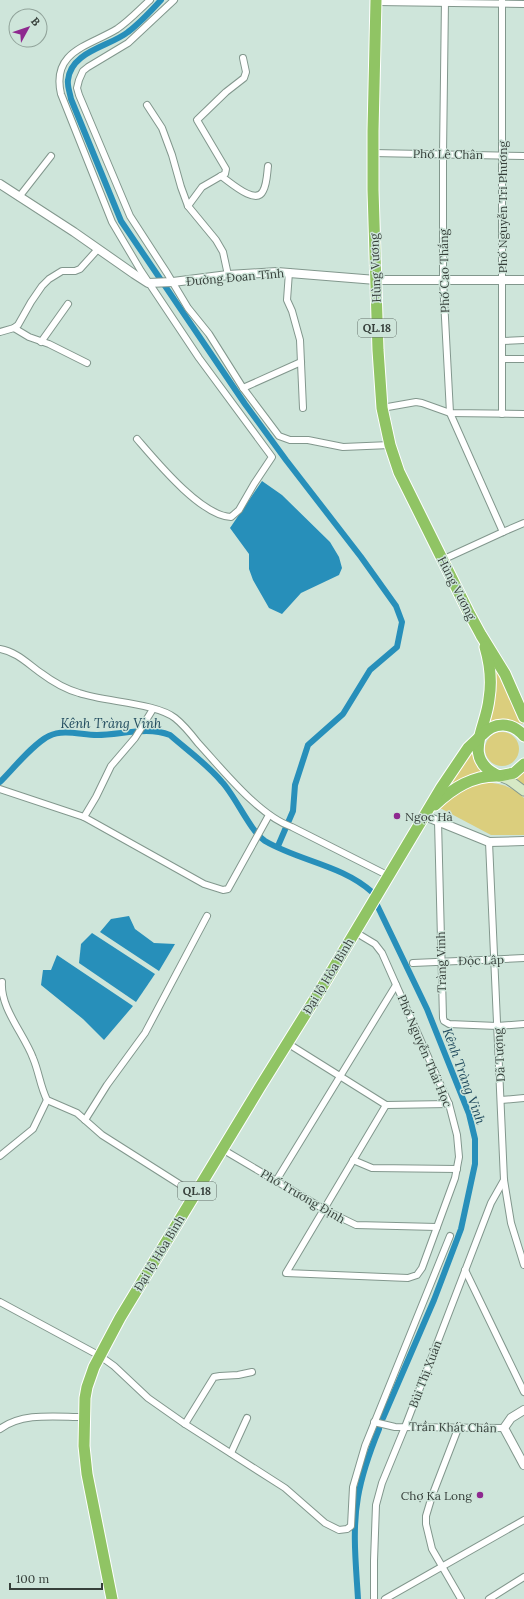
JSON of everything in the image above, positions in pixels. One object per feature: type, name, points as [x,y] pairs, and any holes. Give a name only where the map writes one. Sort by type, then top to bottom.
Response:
[{"type":"highway","name":"Hùng Vương","points":[[376,1],[373,153],[378,350],[382,408],[390,445],[399,472],[481,635]]},
{"type":"highway","points":[[481,635],[522,703],[524,717]]},
{"type":"highway","points":[[481,635],[491,674],[488,708],[478,739],[477,753],[484,768],[499,776]]},
{"type":"highway","points":[[478,739],[488,708]]},
{"type":"highway","points":[[425,816],[441,788],[478,739],[495,726],[503,724],[512,726],[519,730],[524,736]]},
{"type":"highway","points":[[425,816],[446,795],[461,785],[475,779],[514,773],[524,764]]},
{"type":"highway","name":"Đại lộ Hòa Bình","points":[[112,1599],[87,1474],[84,1446],[84,1418],[87,1387],[100,1356],[120,1318],[425,816]]},
{"type":"main road","points":[[499,776],[509,780],[524,791]]},
{"type":"street","points":[[137,439],[164,470],[192,497],[214,511],[227,517],[231,517],[239,510],[272,457],[216,382],[109,216],[61,94],[59,77],[64,61],[78,48],[119,28],[150,0]]},
{"type":"street","points":[[174,0],[128,43],[83,71],[77,88],[90,124],[130,216],[188,308],[209,334],[243,388],[279,436],[286,439],[308,440],[343,447],[390,445]]},
{"type":"street","points":[[376,1],[502,2],[524,4]]},
{"type":"street","name":"Phố Cao Thắng","points":[[445,1],[443,280],[450,413],[503,532]]},
{"type":"street","name":"Phố Nguyễn Tri Phương","points":[[502,2],[502,414]]},
{"type":"street","points":[[188,206],[202,187],[226,172],[225,166],[197,120],[226,92],[244,78],[246,72],[243,58]]},
{"type":"street","points":[[147,105],[162,128],[172,155],[180,187],[188,206],[216,240],[223,252],[228,276]]},
{"type":"street","name":"Phố Lê Chân","points":[[373,153],[524,156]]},
{"type":"street","points":[[19,197],[50,156]]},
{"type":"street","points":[[221,176],[254,197],[260,195],[264,190],[268,166]]},
{"type":"street","points":[[0,184],[134,274],[151,283]]},
{"type":"street","points":[[0,332],[14,328],[21,321],[31,302],[45,282],[62,271],[75,271],[80,269],[98,249]]},
{"type":"street","name":"Đường Đoan Tĩnh","points":[[151,283],[277,272],[376,280],[524,280]]},
{"type":"street","points":[[289,272],[287,300],[298,333],[303,408]]},
{"type":"street","points":[[41,342],[68,304]]},
{"type":"street","points":[[14,328],[29,338],[55,346],[87,363]]},
{"type":"street","points":[[502,341],[524,340]]},
{"type":"street","points":[[502,359],[524,359]]},
{"type":"street","points":[[243,388],[301,362]]},
{"type":"street","points":[[382,408],[416,402],[450,413],[524,414]]},
{"type":"street","points":[[442,560],[524,524]]},
{"type":"street","points":[[0,649],[19,656],[57,684],[77,693],[98,699],[153,709],[175,718],[230,777],[269,815],[284,824],[389,876]]},
{"type":"street","points":[[84,817],[96,798],[111,766],[135,738],[153,709]]},
{"type":"street","points":[[3,790],[84,817],[204,884],[223,890],[228,889],[269,815]]},
{"type":"street","points":[[425,816],[489,842],[524,841]]},
{"type":"street","name":"Tràng Vinh","points":[[438,821],[441,962],[444,1021],[449,1024],[497,1026],[524,1024]]},
{"type":"street","name":"Dã Tượng","points":[[489,842],[504,1180],[511,1223],[524,1265]]},
{"type":"street","points":[[85,1120],[107,1085],[145,1033],[207,916]]},
{"type":"street","name":"Phố Nguyễn Thái Học","points":[[324,1209],[286,1273],[408,1278],[416,1275],[422,1268],[455,1178],[459,1157],[457,1135],[449,1104],[382,953],[374,944],[355,932]]},
{"type":"street","name":"Độc Lập","points":[[413,963],[524,958]]},
{"type":"street","points":[[2,982],[2,1000],[26,1041],[38,1071],[40,1087],[47,1100],[77,1112],[102,1135],[195,1194]]},
{"type":"street","points":[[276,1181],[396,985]]},
{"type":"street","points":[[287,1043],[386,1105],[449,1104]]},
{"type":"street","points":[[501,1100],[524,1098]]},
{"type":"street","points":[[0,1156],[33,1129],[47,1100]]},
{"type":"street","points":[[324,1209],[386,1105]]},
{"type":"street","name":"Phố Trương Định","points":[[222,1149],[324,1209],[356,1225],[437,1226]]},
{"type":"street","points":[[353,1160],[372,1168],[457,1169]]},
{"type":"street","name":"Bùi Thị Xuân","points":[[374,1599],[376,1506],[382,1483],[491,1203],[504,1180]]},
{"type":"street","points":[[0,1302],[100,1356],[114,1366],[148,1398],[185,1424],[284,1488],[325,1523],[339,1530],[347,1530],[351,1523],[353,1487],[374,1422],[450,1236]]},
{"type":"street","points":[[465,1270],[524,1392]]},
{"type":"street","points":[[185,1424],[214,1378],[252,1372]]},
{"type":"street","name":"Trần Khát Chân","points":[[374,1422],[390,1426],[405,1427],[459,1426],[504,1428],[511,1418],[524,1410]]},
{"type":"street","points":[[0,1429],[18,1419],[52,1417],[84,1418]]},
{"type":"street","points":[[231,1453],[247,1418]]},
{"type":"street","points":[[459,1426],[432,1496],[426,1516],[429,1542],[460,1599]]},
{"type":"street","points":[[504,1428],[524,1465]]},
{"type":"street","points":[[385,1599],[524,1520]]},
{"type":"street","points":[[489,1599],[524,1577]]},
{"type":"shaded area","points":[[495,664],[523,724],[512,721],[489,722]]},
{"type":"shaded area","points":[[502,732],[514,737],[519,749],[514,761],[502,766],[490,761],[485,749],[490,737]]},
{"type":"shaded area","points":[[472,748],[484,772],[444,789]]},
{"type":"shaded area","points":[[524,768],[524,785],[513,776]]},
{"type":"shaded area","points":[[481,783],[499,784],[515,790],[524,798],[524,835],[491,835],[440,808],[459,792]]},
{"type":"water","points":[[262,481],[282,495],[330,542],[339,557],[342,568],[339,575],[301,593],[282,614],[269,608],[253,580],[249,569],[249,554],[230,528]]},
{"type":"water","points":[[129,916],[135,929],[154,943],[175,944],[159,971],[100,932],[111,919]]},
{"type":"water","points":[[92,933],[155,974],[136,1002],[79,963],[81,944]]},
{"type":"water","points":[[57,955],[133,1006],[104,1040],[83,1019],[41,985],[43,970],[51,970]]},
{"type":"waterway","points":[[161,0],[128,32],[83,56],[76,62],[71,70],[68,80],[71,99],[121,221],[245,404],[361,557],[396,606],[402,622],[397,647],[370,670],[343,714],[308,745],[295,785],[293,811],[278,846]]},
{"type":"waterway","name":"Kênh Tràng Vinh","points":[[0,782],[37,744],[43,739],[55,734],[67,733],[106,735],[143,731],[161,732],[170,735],[216,775],[233,796],[248,822],[265,841],[292,854],[347,875],[372,892]]},
{"type":"waterway","name":"Kênh Tràng Vinh","points":[[377,905],[427,1009],[469,1114],[475,1139],[475,1164],[461,1229],[434,1300],[383,1418]]},
{"type":"waterway","name":"Kênh Tràng Vinh","points":[[358,1599],[355,1548],[356,1509],[364,1471],[379,1429]]},
{"type":"place","name":"Ngọc Hà","points":[[397,816]]},
{"type":"place","name":"Chợ Ka Long","points":[[480,1495]]}]
